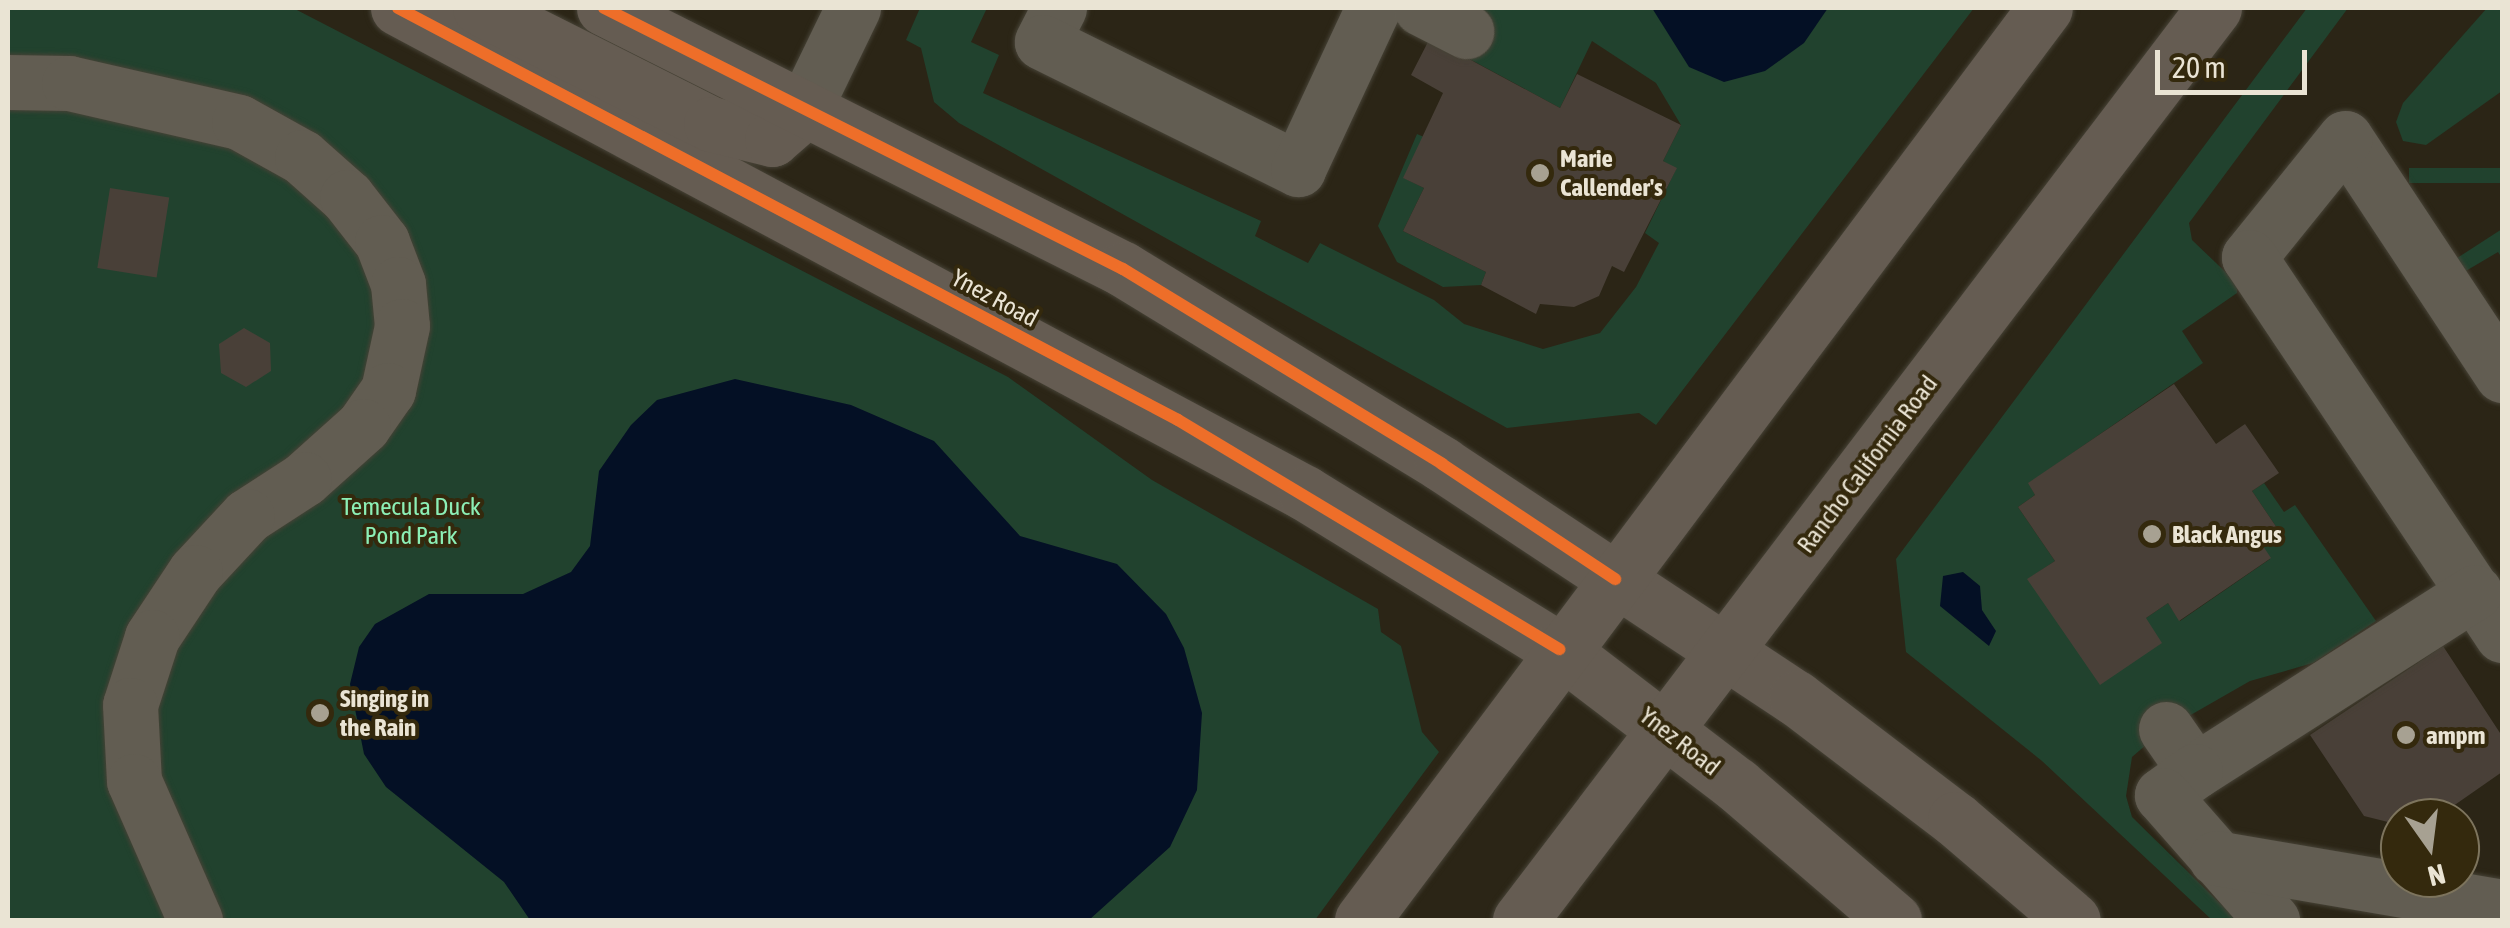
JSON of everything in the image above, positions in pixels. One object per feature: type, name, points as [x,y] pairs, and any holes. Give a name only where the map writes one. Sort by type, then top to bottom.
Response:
[{"type":"main road","name":"Ynez Road","points":[[398,8],[1178,420],[1559,649],[1666,728],[1894,920]]},
{"type":"main road","points":[[480,8],[711,124],[772,139],[802,112]]},
{"type":"main road","points":[[604,8],[802,112],[1123,269],[1726,652],[1955,819],[2073,920]]},
{"type":"main road","points":[[1362,920],[1559,649],[2045,8]]},
{"type":"main road","name":"Rancho California Road","points":[[1520,920],[2214,8]]},
{"type":"street","points":[[802,112],[853,8]]},
{"type":"street","points":[[1059,8],[1042,42],[1298,168],[1373,8]]},
{"type":"street","points":[[8,82],[69,83],[239,122],[302,156],[347,196],[382,242],[398,284],[402,326],[388,390],[363,426],[304,479],[248,516],[194,572],[152,637],[130,705],[134,781],[160,853],[195,920]]},
{"type":"street","points":[[2272,920],[2162,794],[2180,750],[2489,614],[2250,257],[2345,138],[2502,375]]},
{"type":"street","points":[[2216,858],[2502,908]]},
{"type":"green space","name":"Temecula Duck Pond Park","points":[[8,8],[293,8],[1008,377],[1152,480],[1378,609],[1381,632],[1401,646],[1422,732],[1439,752],[1315,920],[8,920]]},
{"type":"green space","points":[[920,8],[987,8],[971,42],[999,55],[983,93],[1261,221],[1255,236],[1308,263],[1320,243],[1434,300],[1464,324],[1543,349],[1600,333],[1636,287],[1659,243],[1645,233],[1676,169],[1663,161],[1681,125],[1656,83],[1592,41],[1560,108],[1462,55],[1469,8],[1974,8],[1656,425],[1639,413],[1507,428],[959,123],[934,102],[921,48],[906,40]]},
{"type":"green space","points":[[2307,8],[2348,8],[2189,223],[2192,240],[2237,283],[2237,293],[2182,331],[2203,363],[2029,483],[2035,495],[2018,507],[2055,561],[2028,579],[2146,618],[2168,603],[2180,621],[2270,559],[2259,540],[2277,528],[2252,491],[2264,483],[2284,512],[2295,505],[2376,621],[2313,663],[2250,681],[2161,732],[2132,757],[2126,796],[2132,817],[2237,920],[2212,920],[2042,761],[1906,652],[1896,559]]},
{"type":"green space","points":[[2487,8],[2502,8],[2502,91],[2426,145],[2403,141],[2396,122],[2403,103]]},
{"type":"green space","points":[[1417,134],[1424,137],[1404,178],[1424,188],[1403,231],[1486,272],[1481,285],[1443,287],[1397,262],[1378,226]]},
{"type":"green space","points":[[2409,168],[2502,168],[2502,183],[2409,183]]},
{"type":"green space","points":[[2502,229],[2502,258],[2498,252],[2459,275],[2451,262]]},
{"type":"water","points":[[1652,8],[1828,8],[1804,43],[1765,71],[1724,82],[1689,67]]},
{"type":"water","points":[[735,379],[851,405],[934,441],[1020,536],[1117,564],[1166,614],[1184,648],[1202,713],[1197,790],[1170,847],[1089,920],[530,920],[504,882],[386,787],[364,754],[350,684],[359,647],[375,624],[429,594],[523,594],[571,572],[590,546],[599,471],[631,425],[657,400]]},
{"type":"water","points":[[1963,572],[1980,586],[1982,610],[1996,631],[1989,646],[1940,606],[1943,576]]},
{"type":"building","name":"Marie Callender's","points":[[1430,38],[1560,108],[1577,74],[1681,125],[1663,161],[1677,168],[1624,272],[1612,266],[1599,296],[1574,307],[1540,304],[1536,314],[1481,285],[1486,272],[1403,231],[1424,188],[1403,178],[1443,93],[1411,75]]},
{"type":"building","points":[[110,188],[169,197],[157,277],[97,268]]},
{"type":"building","points":[[244,328],[270,343],[271,371],[246,387],[221,373],[219,344]]},
{"type":"building","name":"Black Angus","points":[[2174,384],[2216,444],[2245,424],[2279,473],[2252,491],[2277,528],[2259,540],[2271,558],[2179,621],[2168,603],[2146,618],[2162,643],[2100,685],[2027,579],[2055,561],[2018,507],[2035,495],[2028,483]]},
{"type":"building","name":"ampm","points":[[2443,646],[2502,736],[2502,772],[2465,798],[2380,798],[2380,820],[2364,816],[2310,735]]},
{"type":"cycle path","points":[[398,8],[1178,420],[1559,649]]},
{"type":"cycle path","points":[[604,8],[1123,269],[1442,464],[1615,579]]},
{"type":"place","name":"Marie Callender's","points":[[1540,173]]},
{"type":"place","name":"Black Angus","points":[[2152,534]]},
{"type":"place","name":"Singing in the Rain","points":[[320,713]]},
{"type":"place","name":"ampm","points":[[2406,735]]}]
